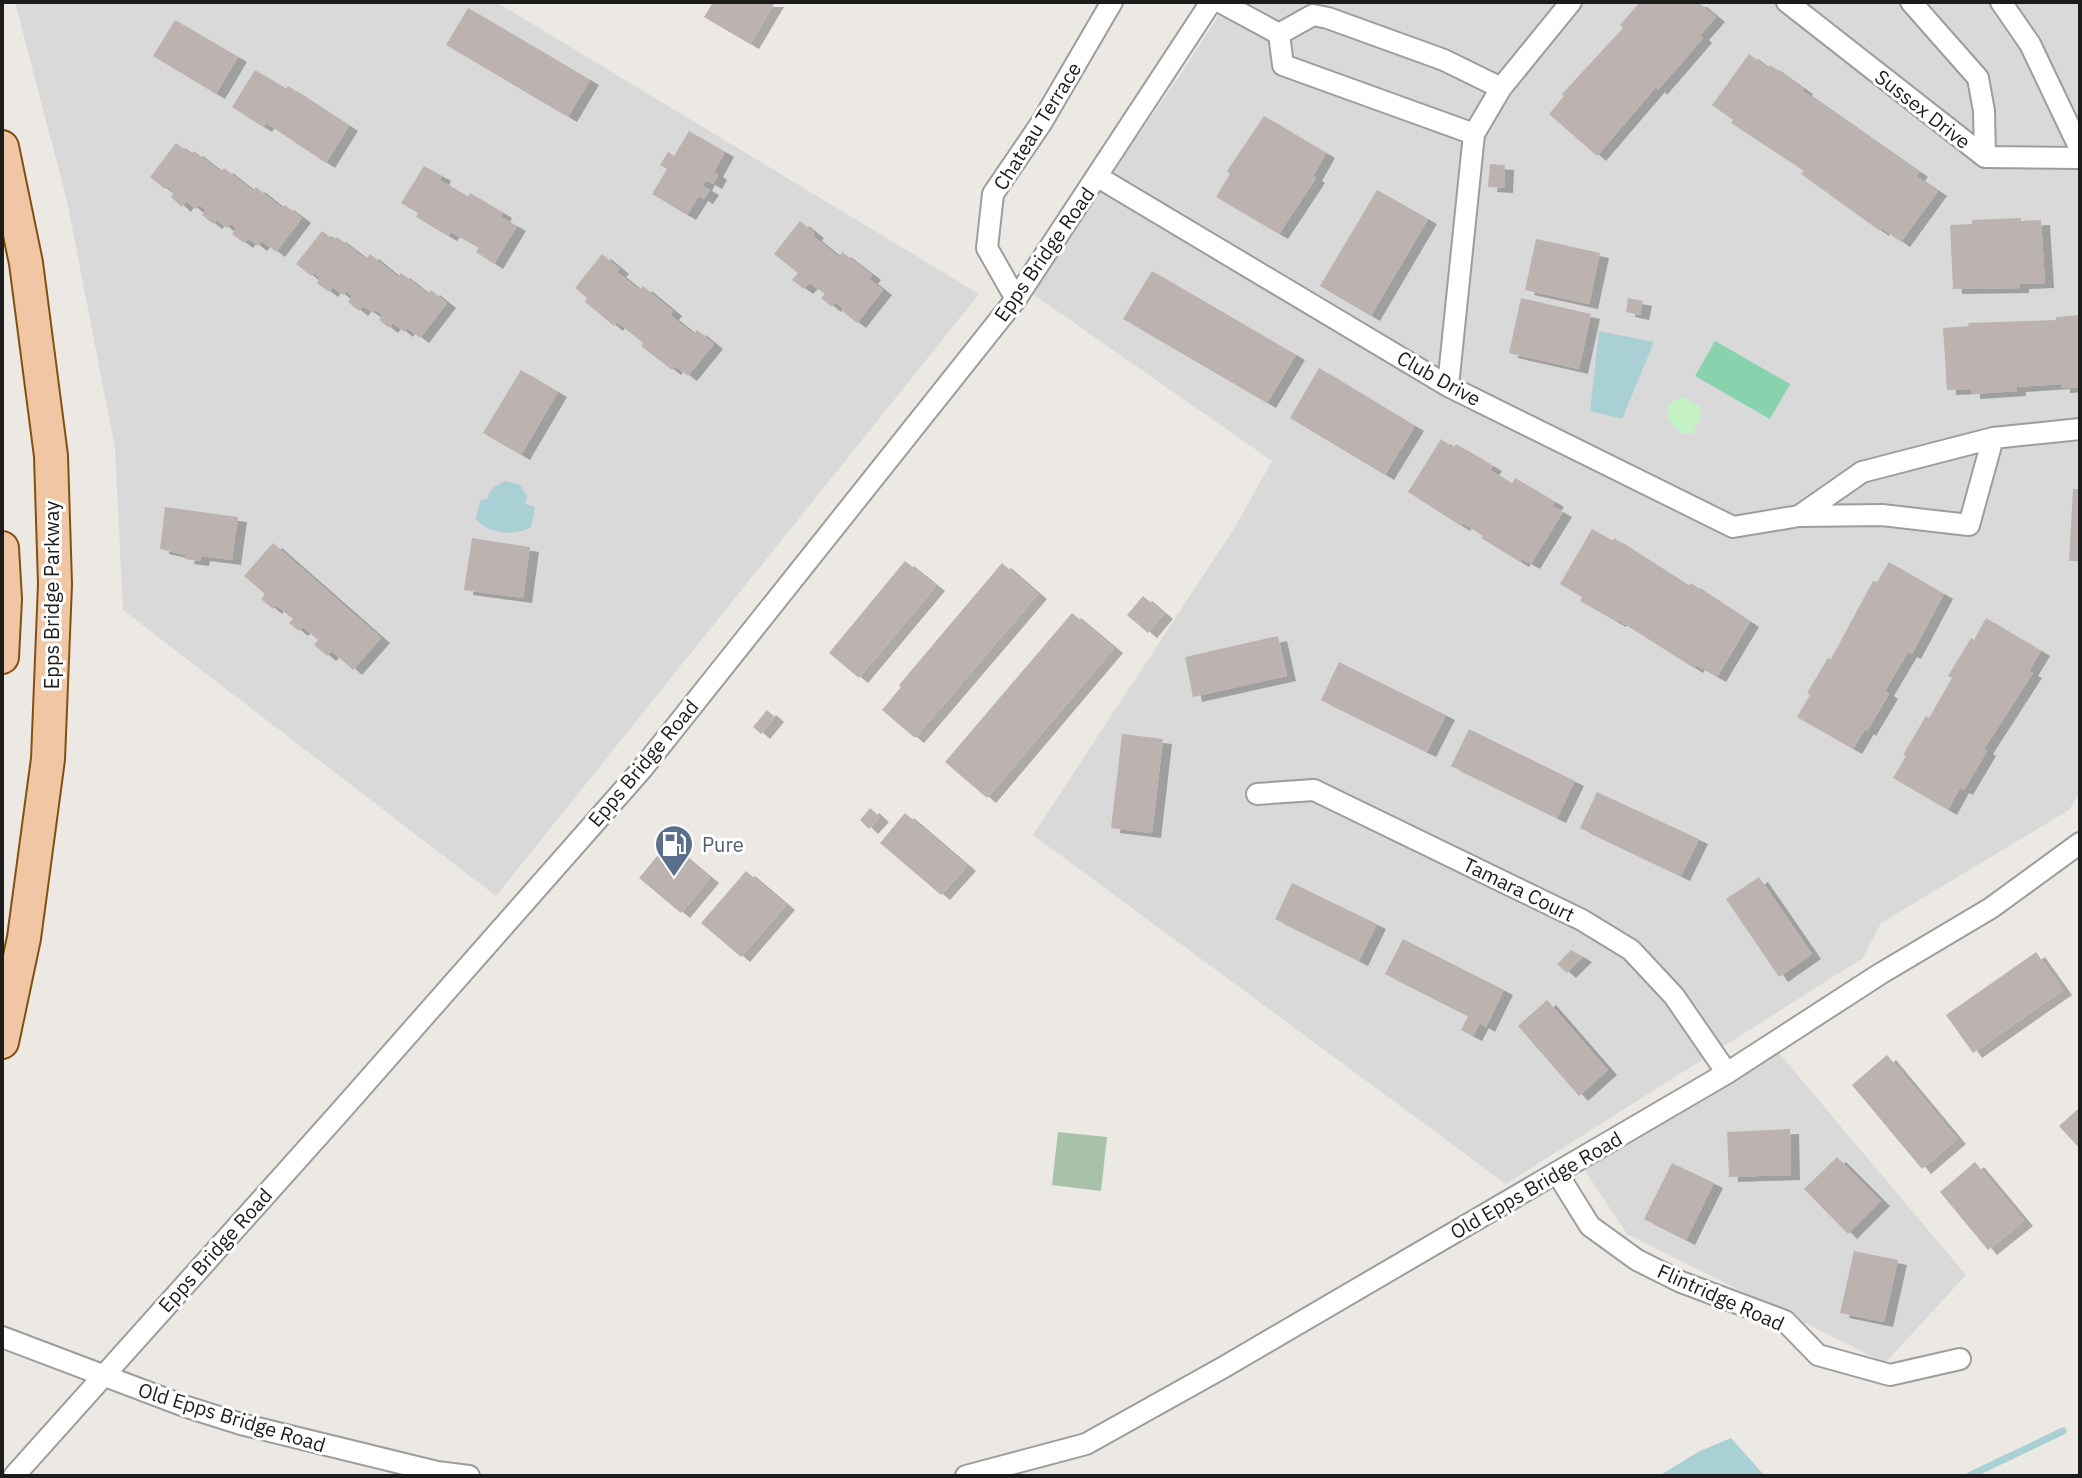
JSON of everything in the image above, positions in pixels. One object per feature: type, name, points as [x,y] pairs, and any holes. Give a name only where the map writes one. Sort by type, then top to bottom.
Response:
[{"type":"main road","name":"Epps Bridge Parkway","points":[[2,147],[26,263],[51,456],[55,584],[48,759],[24,938],[2,1042]]},
{"type":"main road","points":[[2,548],[5,599],[2,657]]},
{"type":"street","name":"Chateau Terrace","points":[[1016,299],[987,248],[993,194],[1042,122],[1112,2]]},
{"type":"street","name":"Epps Bridge Road","points":[[14,1476],[642,769],[1016,299],[1211,2]]},
{"type":"street","points":[[1220,2],[1279,34]]},
{"type":"street","points":[[1448,386],[1474,134],[1501,88],[1571,2]]},
{"type":"street","name":"Sussex Drive","points":[[1787,2],[1985,157],[2080,158]]},
{"type":"street","points":[[1911,2],[1978,78],[1984,111],[1985,157]]},
{"type":"street","points":[[2001,2],[2030,44],[2080,149]]},
{"type":"street","points":[[1279,34],[1313,15],[1328,18],[1444,60],[1501,88]]},
{"type":"street","points":[[1279,34],[1283,65],[1474,134]]},
{"type":"street","name":"Club Drive","points":[[1098,177],[1448,386],[1733,527],[1799,516],[1882,515],[1969,525],[1993,438]]},
{"type":"street","name":"Club Drive","points":[[1799,516],[1862,472],[1993,438],[2080,429]]},
{"type":"street","name":"Tamara Court","points":[[1257,794],[1314,790],[1582,920],[1631,950],[1674,996],[1727,1073]]},
{"type":"street","name":"Old Epps Bridge Road","points":[[966,1476],[1086,1444],[1224,1367],[1727,1073],[1880,974],[1991,908],[2080,843]]},
{"type":"street","name":"Flintridge Road","points":[[1557,1173],[1590,1226],[1637,1260],[1681,1282],[1785,1321],[1818,1355],[1890,1375],[1960,1359]]},
{"type":"street","name":"Old Epps Bridge Road","points":[[2,1337],[187,1407],[241,1424],[437,1472],[469,1476]]},
{"type":"shaded area","points":[[15,2],[496,2],[979,294],[496,896],[123,610],[115,448],[67,201]]},
{"type":"shaded area","points":[[1227,2],[2080,2],[2080,792],[2069,810],[1881,923],[1863,958],[1506,1184],[1033,835],[1235,527],[1272,461],[1030,292]]},
{"type":"shaded area","points":[[1779,1053],[1966,1275],[1885,1363],[1627,1234],[1584,1169]]},
{"type":"green space","points":[[1715,341],[1790,384],[1770,419],[1695,376]]},
{"type":"green space","points":[[1683,397],[1699,406],[1702,415],[1692,434],[1681,433],[1671,422],[1667,411],[1671,402]]},
{"type":"green space","points":[[1058,1132],[1107,1137],[1101,1191],[1052,1185]]},
{"type":"water","points":[[1599,331],[1654,342],[1622,419],[1590,411]]},
{"type":"water","points":[[506,481],[520,485],[527,496],[525,504],[535,507],[531,527],[525,530],[510,533],[495,531],[476,519],[480,501],[488,498],[492,489]]},
{"type":"water","points":[[1731,1438],[1765,1476],[1659,1476],[1698,1452]]},
{"type":"building","points":[[713,2],[775,2],[750,44],[704,17]]},
{"type":"building","points":[[1640,2],[1698,2],[1716,17],[1700,35],[1703,38],[1597,156],[1549,114],[1564,96],[1562,94],[1623,28],[1620,25]]},
{"type":"building","points":[[468,8],[590,80],[568,117],[446,45]]},
{"type":"building","points":[[175,20],[238,57],[216,94],[153,56]]},
{"type":"building","points":[[1749,54],[1768,68],[1770,65],[1919,172],[1916,176],[1938,191],[1901,242],[1881,228],[1880,231],[1801,174],[1804,171],[1731,123],[1733,120],[1712,105]]},
{"type":"building","points":[[255,70],[286,89],[288,86],[349,126],[326,163],[266,123],[263,127],[232,107]]},
{"type":"building","points":[[1264,116],[1326,153],[1313,176],[1316,178],[1279,234],[1216,197],[1230,174],[1227,171]]},
{"type":"building","points":[[689,131],[725,152],[714,172],[718,175],[713,184],[706,180],[703,186],[710,190],[704,199],[699,196],[687,215],[652,194],[667,169],[660,165],[668,152],[674,156]]},
{"type":"building","points":[[176,143],[191,154],[194,151],[221,172],[224,168],[253,191],[256,187],[282,208],[285,205],[302,218],[276,252],[262,241],[258,246],[248,238],[244,243],[232,234],[236,228],[231,224],[227,228],[217,220],[213,224],[202,215],[206,210],[199,205],[196,209],[186,201],[182,207],[171,197],[174,192],[150,177]]},
{"type":"building","points":[[1490,164],[1505,165],[1504,188],[1488,187]]},
{"type":"building","points":[[424,166],[468,197],[470,193],[503,213],[501,217],[517,226],[494,264],[476,252],[479,248],[451,232],[448,236],[416,217],[418,213],[401,203]]},
{"type":"building","points":[[1377,190],[1428,219],[1371,316],[1320,286]]},
{"type":"building","points":[[2021,218],[2021,221],[2041,220],[2045,283],[2020,284],[2020,288],[1953,289],[1950,225],[1972,224],[1972,220]]},
{"type":"building","points":[[800,221],[839,257],[842,252],[872,275],[869,279],[883,290],[857,323],[835,302],[832,307],[821,298],[825,294],[810,283],[804,289],[792,280],[798,273],[774,254]]},
{"type":"building","points":[[322,231],[334,240],[337,237],[366,259],[370,254],[398,277],[401,273],[428,294],[431,290],[447,303],[420,338],[407,328],[404,332],[393,323],[389,328],[379,320],[382,315],[376,310],[373,313],[363,306],[359,311],[348,302],[352,296],[346,291],[343,295],[333,287],[329,292],[317,283],[320,278],[314,273],[311,276],[296,264]]},
{"type":"building","points":[[1536,239],[1600,253],[1589,304],[1525,290]]},
{"type":"building","points":[[602,254],[620,269],[617,272],[640,290],[643,286],[673,311],[670,315],[694,334],[697,330],[714,344],[688,376],[675,366],[672,370],[617,322],[614,326],[585,302],[587,298],[575,288]]},
{"type":"building","points":[[1152,271],[1296,355],[1267,403],[1123,319]]},
{"type":"building","points":[[1521,298],[1591,314],[1579,369],[1509,353]]},
{"type":"building","points":[[1628,298],[1643,301],[1640,315],[1626,312]]},
{"type":"building","points":[[2080,315],[2080,387],[2061,388],[2061,384],[1971,394],[1971,389],[1947,390],[1943,328],[1969,326],[1968,323],[2056,320],[2056,317]]},
{"type":"building","points":[[1319,368],[1415,426],[1385,475],[1290,418]]},
{"type":"building","points":[[521,370],[558,392],[521,455],[483,433]]},
{"type":"building","points":[[1441,439],[1454,448],[1456,444],[1493,466],[1490,470],[1512,484],[1515,478],[1555,502],[1552,506],[1563,512],[1531,564],[1522,559],[1520,562],[1463,523],[1461,526],[1408,492]]},
{"type":"building","points":[[2073,489],[2080,489],[2080,561],[2069,561]]},
{"type":"building","points":[[165,507],[238,517],[232,560],[201,556],[200,561],[185,559],[186,555],[160,549]]},
{"type":"building","points":[[1592,529],[1613,541],[1614,538],[1689,586],[1691,583],[1750,622],[1717,677],[1696,665],[1694,668],[1618,620],[1580,601],[1582,597],[1560,584]]},
{"type":"building","points":[[472,538],[530,547],[523,598],[464,590]]},
{"type":"building","points":[[273,543],[381,638],[353,670],[332,651],[327,656],[314,645],[318,640],[303,627],[299,631],[289,623],[293,619],[276,605],[273,609],[261,599],[265,594],[244,576]]},
{"type":"building","points":[[905,561],[936,586],[859,678],[829,653]]},
{"type":"building","points":[[1889,562],[1944,594],[1912,654],[1908,652],[1885,691],[1889,694],[1853,749],[1797,717],[1810,695],[1807,693],[1828,658],[1831,659],[1873,581],[1877,582]]},
{"type":"building","points":[[1002,563],[1038,594],[915,738],[882,710],[901,687],[899,685]]},
{"type":"building","points":[[1143,596],[1164,614],[1148,633],[1127,615]]},
{"type":"building","points":[[1072,613],[1114,648],[987,798],[945,762]]},
{"type":"building","points":[[1986,618],[2041,651],[2029,671],[2033,673],[1984,749],[1987,751],[1964,790],[1960,788],[1948,810],[1893,778],[1926,716],[1929,718],[1952,678],[1948,676]]},
{"type":"building","points":[[1278,636],[1287,676],[1193,697],[1185,657]]},
{"type":"building","points":[[1339,662],[1446,715],[1427,752],[1321,700]]},
{"type":"building","points":[[767,710],[775,717],[761,734],[753,727]]},
{"type":"building","points":[[1469,729],[1575,781],[1557,818],[1451,766]]},
{"type":"building","points":[[1122,734],[1163,739],[1152,833],[1111,828]]},
{"type":"building","points":[[1597,792],[1699,839],[1681,876],[1580,828]]},
{"type":"building","points":[[870,808],[880,817],[869,829],[860,820]]},
{"type":"building","points":[[905,813],[967,866],[941,895],[880,843]]},
{"type":"building","name":"Pure","points":[[668,843],[710,878],[681,913],[639,878]]},
{"type":"building","points":[[746,871],[786,905],[741,957],[701,923]]},
{"type":"building","points":[[1759,877],[1812,954],[1779,977],[1726,899]]},
{"type":"building","points":[[1292,883],[1377,924],[1359,961],[1275,919]]},
{"type":"building","points":[[1403,939],[1504,990],[1486,1027],[1480,1023],[1473,1036],[1461,1030],[1468,1016],[1385,974]]},
{"type":"building","points":[[1571,950],[1583,957],[1567,973],[1557,964]]},
{"type":"building","points":[[2036,952],[2063,990],[1973,1053],[1946,1015]]},
{"type":"building","points":[[1547,1000],[1608,1070],[1579,1096],[1518,1026]]},
{"type":"building","points":[[1887,1055],[1957,1139],[1922,1169],[1852,1085]]},
{"type":"building","points":[[2080,1107],[2080,1149],[2059,1126]]},
{"type":"building","points":[[1790,1129],[1791,1175],[1729,1177],[1727,1132]]},
{"type":"building","points":[[1837,1157],[1881,1201],[1848,1234],[1804,1189]]},
{"type":"building","points":[[1975,1162],[2024,1221],[1988,1250],[1940,1192]]},
{"type":"building","points":[[1672,1163],[1714,1183],[1686,1240],[1644,1219]]},
{"type":"building","points":[[1854,1251],[1898,1260],[1884,1322],[1840,1313]]},
{"type":"waterway","points":[[1969,1476],[2063,1431]]},
{"type":"place","name":"Pure","points":[[674,878]]}]
